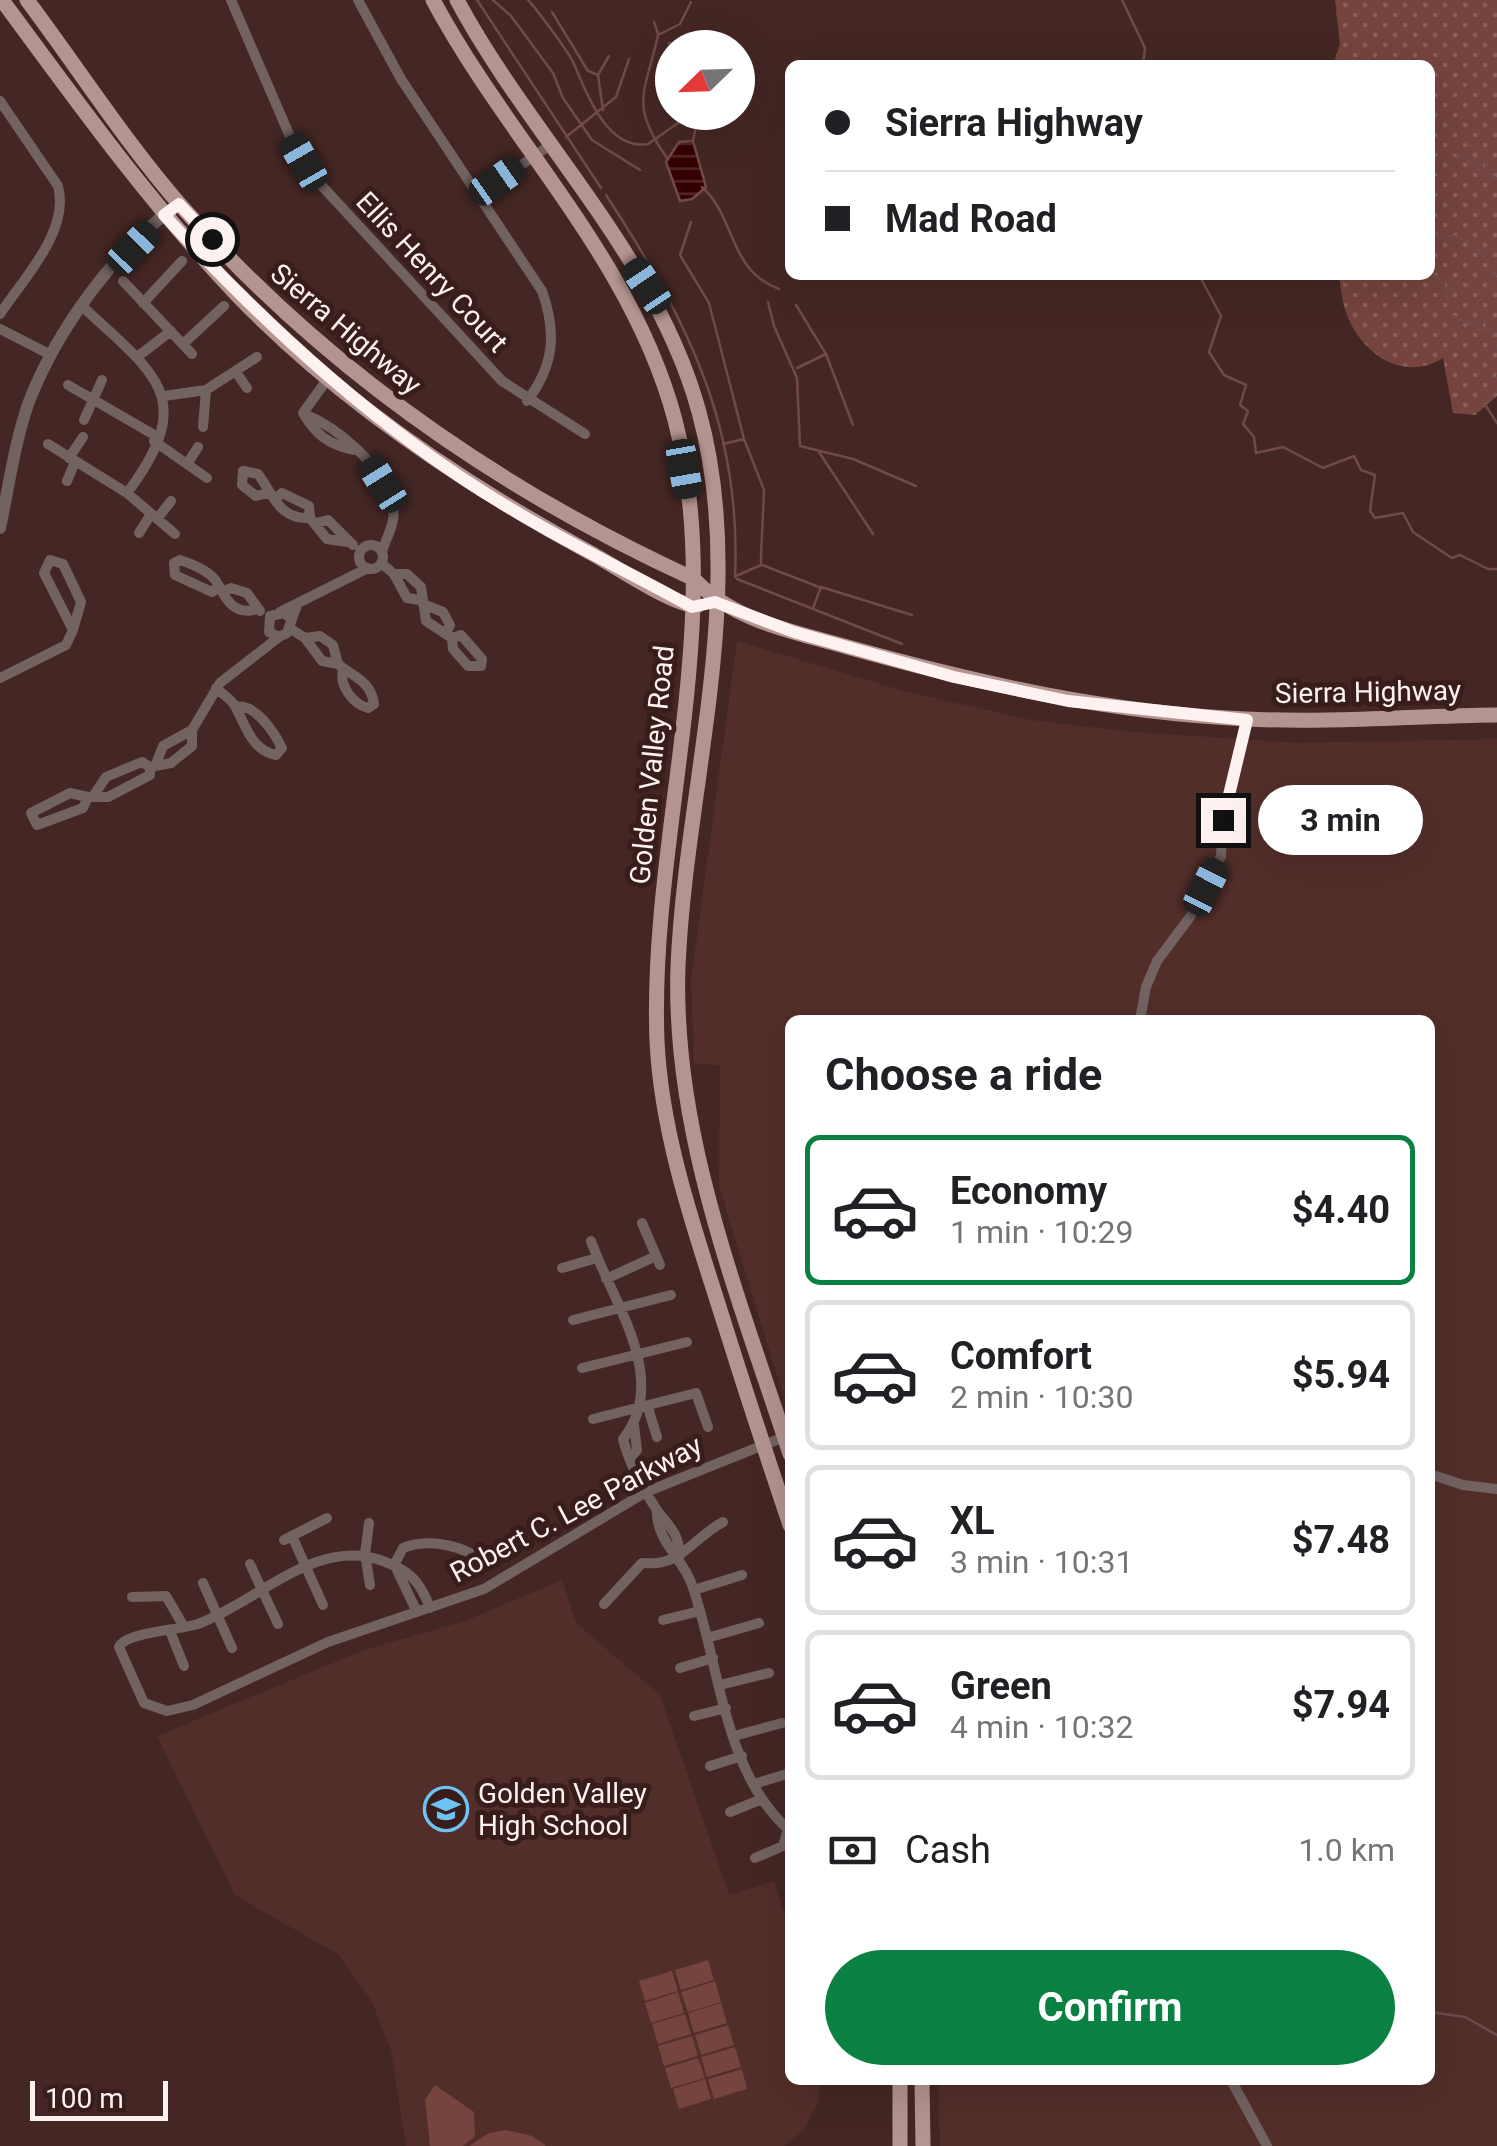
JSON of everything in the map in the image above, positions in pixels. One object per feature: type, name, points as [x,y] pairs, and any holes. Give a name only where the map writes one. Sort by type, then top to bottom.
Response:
[{"type":"main road","name":"Sierra Highway","points":[[2,0],[164,215],[242,300],[329,377],[429,454],[516,512],[692,607]]},
{"type":"main road","name":"Sierra Highway","points":[[27,0],[179,204],[255,286],[341,362],[440,439],[526,494],[694,579],[715,602],[794,632],[954,677],[1068,701],[1247,720],[1497,714]]},
{"type":"main road","name":"Golden Valley Road","points":[[433,0],[606,258],[637,316],[664,382],[688,494],[694,579],[686,702],[668,828],[657,974],[658,1045],[667,1116],[690,1215],[785,1511]]},
{"type":"main road","name":"Golden Valley Road","points":[[457,0],[647,286],[680,356],[699,412],[717,516],[715,602],[680,948],[680,1046],[690,1113],[712,1209],[785,1440]]},
{"type":"main road","points":[[692,607],[715,602]]},
{"type":"main road","points":[[900,2085],[900,2146]]},
{"type":"main road","points":[[922,2085],[923,2146]]},
{"type":"street","name":"Ellis Henry Court","points":[[231,0],[292,141],[322,186],[502,382],[584,434]]},
{"type":"street","points":[[358,0],[401,79],[529,266],[550,312],[548,366],[527,401]]},
{"type":"street","points":[[0,101],[58,186],[62,202],[52,235],[0,314]]},
{"type":"street","points":[[480,194],[550,145]]},
{"type":"street","points":[[0,528],[29,402],[51,355],[82,306],[164,215],[179,204]]},
{"type":"street","points":[[143,303],[182,260]]},
{"type":"street","points":[[122,281],[188,349],[224,306]]},
{"type":"street","points":[[82,306],[137,357],[160,384],[164,396],[155,439],[126,494]]},
{"type":"street","points":[[0,329],[51,355]]},
{"type":"street","points":[[137,357],[171,330]]},
{"type":"street","points":[[164,396],[206,390],[256,357]]},
{"type":"street","points":[[236,372],[246,388]]},
{"type":"street","points":[[192,730],[164,746],[153,765],[150,775],[108,797],[91,796],[70,794],[31,814],[36,825],[83,808],[91,796],[106,777],[142,762],[153,765],[171,763],[192,746],[192,730],[216,688],[274,634],[283,619],[298,604],[368,568],[378,554],[393,526],[393,506],[370,463],[339,434],[303,413],[329,377]]},
{"type":"street","points":[[84,420],[102,380]]},
{"type":"street","points":[[68,384],[155,439],[207,478]]},
{"type":"street","points":[[203,427],[206,390]]},
{"type":"street","points":[[67,481],[82,437]]},
{"type":"street","points":[[48,444],[126,494],[175,534]]},
{"type":"street","points":[[187,464],[198,447]]},
{"type":"street","points":[[313,520],[310,506],[301,499],[282,493],[272,495],[292,517],[313,520],[328,520],[368,568]]},
{"type":"street","points":[[139,532],[171,501]]},
{"type":"street","points":[[360,554],[378,554]]},
{"type":"street","points":[[346,578],[360,554]]},
{"type":"street","points":[[378,554],[406,598],[421,602],[436,606],[446,616],[449,636],[439,634],[426,622],[421,602],[417,581],[407,574],[394,574]]},
{"type":"street","points":[[0,678],[66,644],[74,630],[81,602],[63,564],[50,560],[44,573],[74,630]]},
{"type":"street","points":[[256,610],[247,593],[231,588],[220,590],[226,601],[240,610],[256,610],[283,619],[306,638],[322,661],[340,667],[338,652],[327,640],[306,638]]},
{"type":"street","points":[[274,634],[283,619]]},
{"type":"street","points":[[216,688],[236,707],[242,727],[263,750],[276,755],[280,743],[262,720],[245,705],[236,707]]},
{"type":"street","points":[[1141,1015],[1157,961],[1190,917],[1221,856],[1223,820],[1247,720]]},
{"type":"street","points":[[606,1278],[658,1260],[642,1224]]},
{"type":"street","points":[[591,1242],[622,1307],[636,1356],[643,1409],[658,1437]]},
{"type":"street","points":[[562,1268],[597,1258]]},
{"type":"street","points":[[572,1320],[671,1296]]},
{"type":"street","points":[[582,1368],[687,1342]]},
{"type":"street","points":[[592,1418],[643,1409],[696,1393],[708,1427]]},
{"type":"street","points":[[643,1409],[634,1425],[637,1442],[632,1456],[646,1492],[657,1511],[668,1518],[680,1541],[679,1559],[694,1590],[742,1756],[762,1798],[785,1825]]},
{"type":"street","name":"Robert C. Lee Parkway","points":[[170,1631],[128,1638],[119,1648],[139,1696],[167,1712],[192,1706],[328,1642],[484,1589],[646,1492],[762,1442],[784,1437]]},
{"type":"street","points":[[1435,1476],[1463,1486],[1497,1488]]},
{"type":"street","points":[[323,1605],[288,1538],[327,1518]]},
{"type":"street","points":[[604,1604],[642,1563],[679,1559],[704,1532],[723,1522]]},
{"type":"street","points":[[369,1523],[365,1554],[370,1585]]},
{"type":"street","points":[[394,1565],[403,1548],[416,1543],[476,1554],[486,1565]]},
{"type":"street","points":[[184,1666],[170,1631],[217,1616],[304,1567],[346,1554],[365,1554],[394,1565],[421,1584],[430,1608]]},
{"type":"street","points":[[250,1564],[278,1624]]},
{"type":"street","points":[[394,1565],[417,1612]]},
{"type":"street","points":[[694,1590],[742,1575]]},
{"type":"street","points":[[203,1582],[232,1648]]},
{"type":"street","points":[[132,1597],[166,1596],[184,1628]]},
{"type":"street","points":[[663,1620],[700,1611]]},
{"type":"street","points":[[707,1638],[759,1623]]},
{"type":"street","points":[[680,1668],[713,1658]]},
{"type":"street","points":[[720,1685],[769,1673]]},
{"type":"street","points":[[694,1716],[726,1708]]},
{"type":"street","points":[[734,1736],[782,1723]]},
{"type":"street","points":[[710,1766],[742,1756]]},
{"type":"street","points":[[754,1784],[785,1775]]},
{"type":"street","points":[[730,1812],[762,1798]]},
{"type":"street","points":[[755,1858],[783,1846],[785,1841]]},
{"type":"street","points":[[1234,2085],[1267,2146]]},
{"type":"shaded area","points":[[1335,0],[1497,0],[1497,396],[1475,415],[1453,413],[1443,358],[1414,367],[1387,361],[1363,342],[1345,310],[1340,280],[1435,280],[1435,60],[1335,60],[1340,44]]},
{"type":"shaded area","points":[[693,141],[706,187],[692,199],[680,201],[666,162],[679,142]]},
{"type":"shaded area","points":[[737,641],[907,692],[1031,720],[1123,731],[1296,743],[1497,739],[1497,2146],[940,2146],[938,2085],[1435,2085],[1435,1015],[785,1015],[785,1402],[719,1186],[720,1065],[694,1064],[691,981]]},
{"type":"shaded area","name":"Golden Valley High School","points":[[562,1580],[576,1623],[660,1695],[729,1895],[774,1881],[785,1915],[785,2085],[818,2085],[819,2100],[804,2130],[784,2146],[406,2146],[391,2050],[371,2000],[339,1955],[235,1895],[157,1736],[364,1650],[465,1621]]},
{"type":"shaded area","points":[[708,1960],[714,1980],[681,1990],[675,1970]]},
{"type":"shaded area","points":[[672,1971],[678,1991],[645,2001],[639,1981]]},
{"type":"shaded area","points":[[715,1981],[721,2002],[688,2012],[681,1992]]},
{"type":"shaded area","points":[[678,1992],[684,2013],[651,2023],[645,2003]]},
{"type":"shaded area","points":[[721,2003],[727,2023],[694,2033],[688,2013]]},
{"type":"shaded area","points":[[685,2014],[691,2034],[658,2044],[652,2024]]},
{"type":"shaded area","points":[[728,2025],[734,2045],[701,2055],[695,2035]]},
{"type":"shaded area","points":[[692,2036],[698,2056],[664,2066],[658,2046]]},
{"type":"shaded area","points":[[735,2047],[741,2067],[707,2077],[701,2057]]},
{"type":"shaded area","points":[[698,2058],[705,2078],[671,2088],[665,2068]]},
{"type":"shaded area","points":[[742,2069],[747,2089],[714,2099],[708,2079]]},
{"type":"shaded area","points":[[705,2079],[711,2099],[679,2109],[673,2089]]},
{"type":"shaded area","points":[[435,2085],[474,2112],[475,2136],[463,2146],[430,2146],[425,2100]]},
{"type":"shaded area","points":[[506,2130],[532,2136],[546,2146],[469,2146],[489,2133]]},
{"type":"waterway","points":[[477,0],[601,188]]},
{"type":"waterway","points":[[493,0],[511,16],[553,73],[563,98],[592,140],[640,170]]},
{"type":"waterway","points":[[528,0],[571,59],[610,129],[634,144],[648,144],[668,130]]},
{"type":"waterway","points":[[1122,0],[1145,48],[1144,60]]},
{"type":"waterway","points":[[667,158],[648,124],[643,98],[658,35],[680,24],[691,2]]},
{"type":"waterway","points":[[552,12],[588,71],[598,75],[603,110]]},
{"type":"waterway","points":[[654,22],[657,30]]},
{"type":"waterway","points":[[598,75],[609,56]]},
{"type":"waterway","points":[[566,137],[616,97],[629,59]]},
{"type":"waterway","points":[[693,141],[695,130]]},
{"type":"waterway","points":[[1461,138],[1480,153],[1491,176]]},
{"type":"waterway","points":[[1456,153],[1497,179]]},
{"type":"waterway","points":[[702,187],[713,199],[750,269],[779,289]]},
{"type":"waterway","points":[[606,195],[661,286],[704,376],[729,471],[735,523],[735,577]]},
{"type":"waterway","points":[[691,222],[680,255],[709,303],[744,439],[723,444]]},
{"type":"waterway","points":[[1435,236],[1469,242],[1483,256],[1493,275]]},
{"type":"waterway","points":[[1497,273],[1477,303],[1497,348]]},
{"type":"waterway","points":[[1435,276],[1444,284],[1452,316],[1492,333]]},
{"type":"waterway","points":[[1202,280],[1221,316],[1209,352],[1224,375],[1246,385],[1240,405],[1248,411],[1243,424],[1254,437],[1256,453],[1283,447],[1323,468],[1354,456],[1361,470],[1375,475],[1370,511],[1375,518],[1403,513],[1413,532],[1452,558],[1460,555],[1488,569],[1497,569]]},
{"type":"waterway","points":[[768,302],[797,378],[800,446],[853,459],[916,486]]},
{"type":"waterway","points":[[796,305],[826,354]]},
{"type":"waterway","points":[[797,368],[826,354],[853,425]]},
{"type":"waterway","points":[[1497,390],[1484,403],[1497,423]]},
{"type":"waterway","points":[[736,576],[761,565],[764,490],[744,439]]},
{"type":"waterway","points":[[819,452],[873,534]]},
{"type":"waterway","points":[[762,565],[819,587]]},
{"type":"waterway","points":[[737,579],[902,644]]},
{"type":"waterway","points":[[813,608],[821,587],[912,615]]},
{"type":"waterway","points":[[1435,2013],[1465,2017],[1497,2035]]},
{"type":"place","name":"Golden Valley High School","points":[[446,1809]]},
{"type":"route","points":[[212,239],[179,204],[164,215],[242,300],[329,377],[429,454],[516,512],[692,607],[715,602],[794,632],[954,677],[1068,701],[1247,720],[1223,820]]}]
